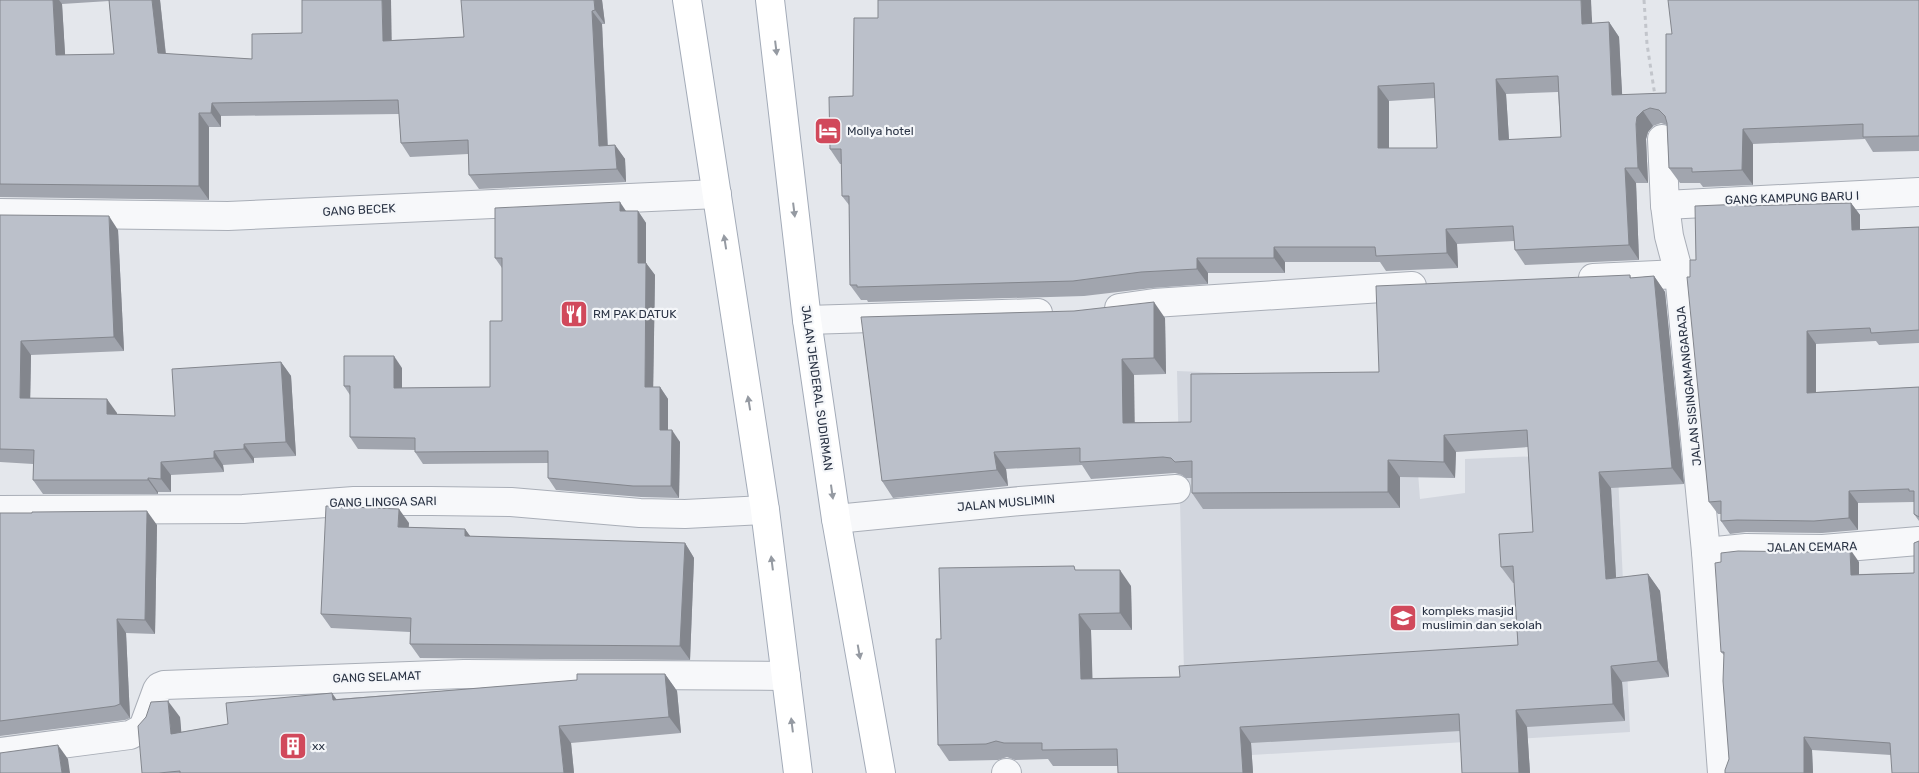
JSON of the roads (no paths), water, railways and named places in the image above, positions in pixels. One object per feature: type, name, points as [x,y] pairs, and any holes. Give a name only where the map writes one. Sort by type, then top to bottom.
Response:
[{"type":"main road","points":[[687,0],[765,510],[798,773]]},
{"type":"main road","name":"JALAN JENDERAL SUDIRMAN","points":[[770,0],[807,320],[836,519],[881,773]]},
{"type":"street","name":"JALAN SISINGAMANGARAJA","points":[[1662,139],[1665,205],[1678,274],[1706,552],[1722,773]]},
{"type":"street","name":"GANG KAMPUNG BARU I","points":[[1665,205],[1919,192]]},
{"type":"street","name":"GANG BECEK","points":[[0,213],[228,216],[717,194]]},
{"type":"street","points":[[1571,279],[1678,274]]},
{"type":"street","points":[[1092,311],[1154,303],[1434,285]]},
{"type":"street","points":[[807,320],[1061,312]]},
{"type":"street","name":"JALAN MUSLIMIN","points":[[836,519],[1020,501],[1176,489]]},
{"type":"street","name":"GANG LINGGA SARI","points":[[0,510],[243,509],[354,501],[511,502],[640,513],[686,514],[765,510]]},
{"type":"street","name":"JALAN CEMARA","points":[[1706,552],[1746,548],[1823,549],[1919,541]]},
{"type":"street","name":"GANG SELAMAT","points":[[0,752],[138,732],[143,728],[159,686],[164,685],[464,674],[786,676]]},
{"type":"place","name":"Mollya hotel","points":[[828,131]]},
{"type":"place","name":"RM PAK DATUK","points":[[574,314]]},
{"type":"place","name":"kompleks masjid muslimin dan sekolah","points":[[1403,618]]},
{"type":"place","name":"xx","points":[[293,746]]}]
